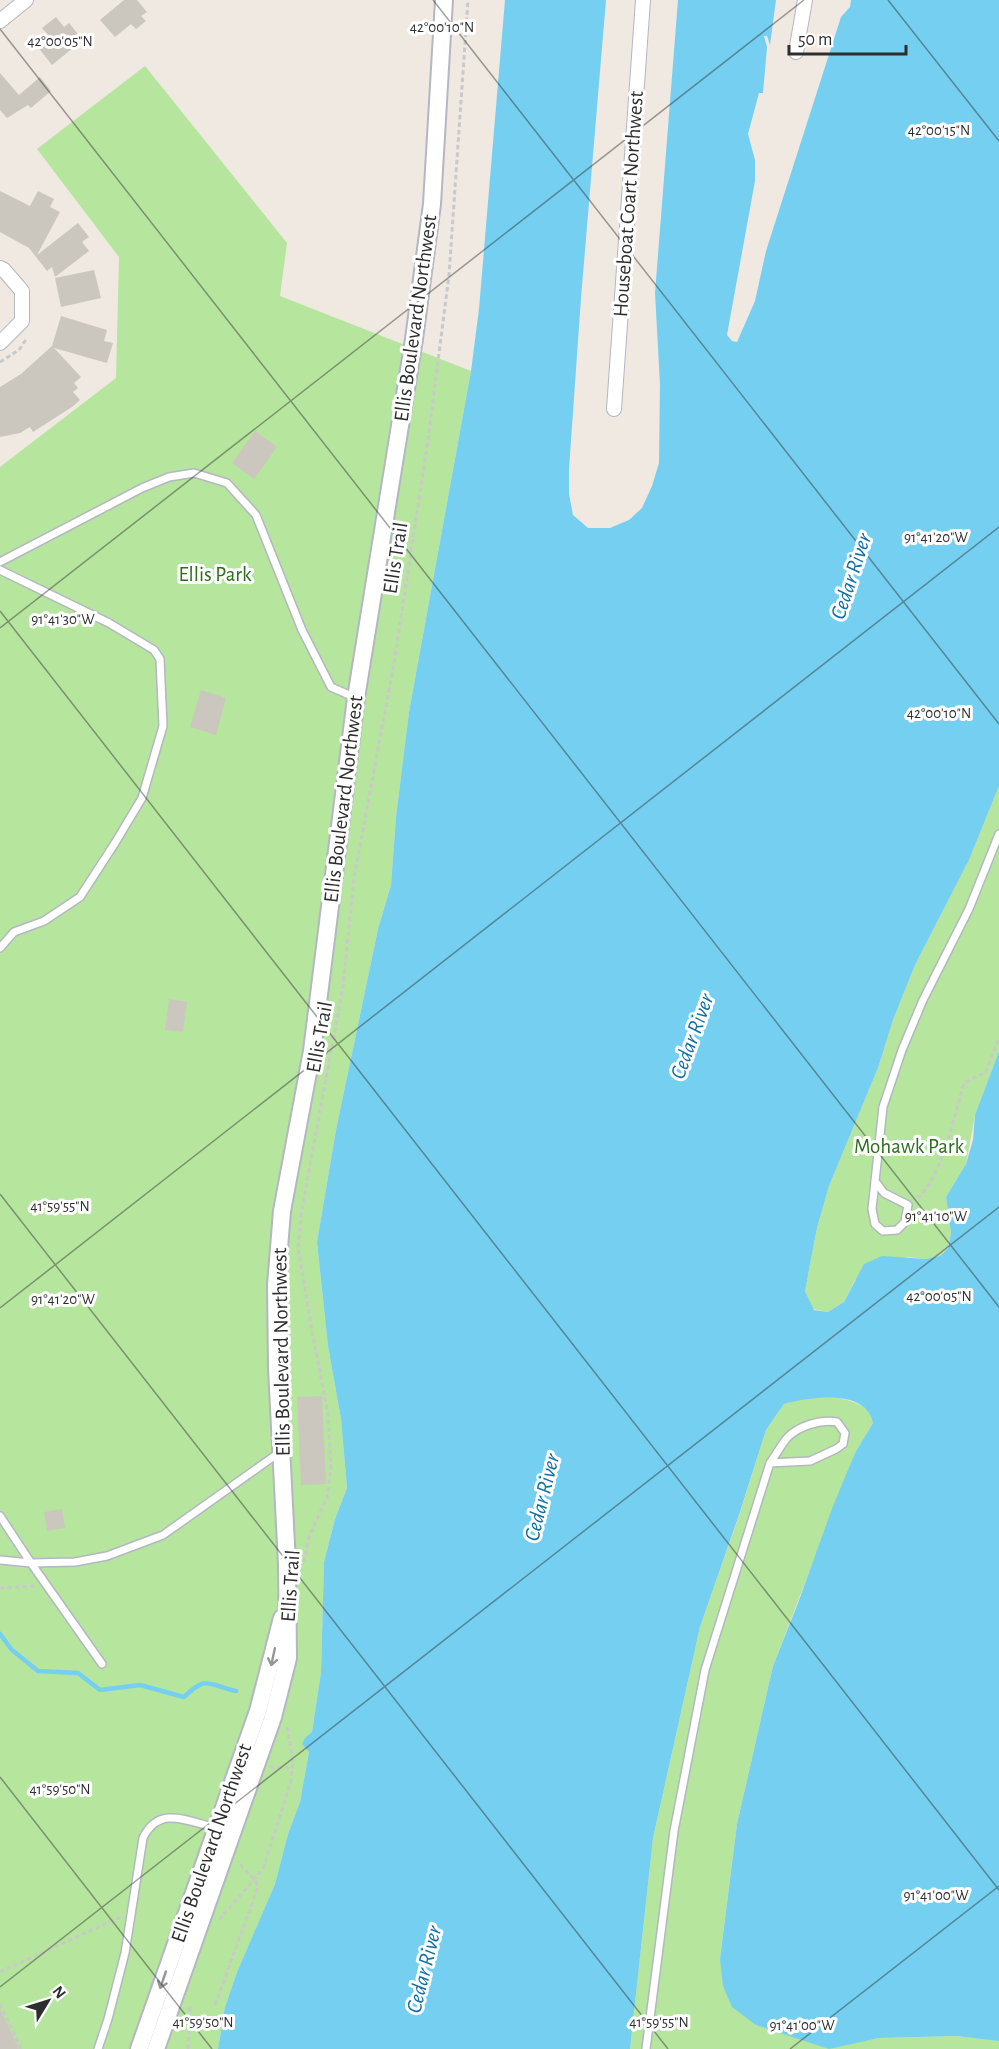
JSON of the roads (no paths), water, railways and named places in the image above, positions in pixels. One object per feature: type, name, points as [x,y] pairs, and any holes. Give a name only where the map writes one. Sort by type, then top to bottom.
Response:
[{"type":"street","points":[[0,21],[26,0]]},
{"type":"street","name":"Ellis Boulevard Northwest","points":[[156,2049],[273,1717],[288,1658],[282,1451],[277,1368],[276,1285],[282,1211],[312,1051],[356,698],[414,339],[432,204],[444,0]]},
{"type":"street","name":"Houseboat Coart Northwest","points":[[614,409],[643,0]]},
{"type":"street","points":[[796,52],[805,0]]},
{"type":"street","points":[[0,268],[22,291],[22,321],[0,343]]},
{"type":"street","name":"Ellis Boulevard Northwest","points":[[139,2049],[266,1684],[287,1600]]},
{"type":"lane","points":[[0,562],[142,488],[169,477],[194,473],[227,483],[256,515],[302,630],[331,687],[356,698]]},
{"type":"lane","points":[[0,570],[109,623],[154,650],[160,659],[163,726],[142,798],[80,897],[44,921],[14,932],[0,948]]},
{"type":"lane","points":[[875,1181],[884,1192],[908,1205],[905,1222],[897,1230],[883,1231],[875,1224],[872,1209],[875,1181],[883,1107],[902,1050],[923,1000],[969,909],[999,834]]},
{"type":"lane","points":[[646,2049],[674,1831],[705,1670],[770,1463],[788,1437],[805,1426],[827,1420],[837,1422],[845,1433],[843,1444],[810,1461],[770,1463]]},
{"type":"lane","points":[[0,1560],[31,1563],[75,1562],[96,1558],[163,1535],[282,1451]]},
{"type":"lane","points":[[0,1516],[102,1664]]},
{"type":"lane","points":[[98,2049],[125,1953],[143,1838],[148,1827],[159,1819],[170,1816],[234,1832]]},
{"type":"water","name":"Cedar River","points":[[505,0],[606,0],[581,298],[569,494],[573,515],[588,528],[610,528],[629,520],[642,508],[659,463],[660,384],[655,293],[678,0],[776,0],[770,45],[767,36],[764,36],[767,47],[763,93],[759,93],[748,134],[755,160],[755,181],[727,335],[732,341],[737,342],[755,301],[766,251],[841,17],[850,7],[851,0],[999,0],[999,786],[969,860],[915,965],[893,1020],[878,1068],[829,1186],[817,1228],[805,1291],[814,1310],[828,1312],[844,1302],[864,1264],[882,1256],[926,1259],[940,1256],[948,1248],[951,1233],[946,1197],[966,1164],[973,1140],[975,1115],[999,1051],[999,2041],[956,2036],[879,2038],[829,2049],[756,2025],[732,2007],[723,1986],[720,1959],[737,1824],[773,1666],[833,1506],[855,1453],[873,1423],[868,1412],[860,1404],[849,1400],[822,1398],[784,1404],[766,1430],[700,1627],[653,1838],[630,2049],[218,2049],[225,2007],[237,1972],[275,1884],[288,1834],[300,1802],[309,1752],[302,1744],[312,1732],[321,1672],[324,1562],[335,1519],[347,1488],[341,1419],[328,1346],[317,1242],[336,1130],[378,929],[391,885],[396,817],[409,712],[471,371],[479,309]]},
{"type":"waterway","points":[[0,1634],[12,1650],[38,1671],[78,1673],[100,1690],[140,1685],[184,1697],[203,1683],[208,1683],[236,1691]]},
{"type":"park label","name":"Ellis Park","points":[[215,574]]},
{"type":"park label","name":"Mohawk Park","points":[[909,1146]]}]
